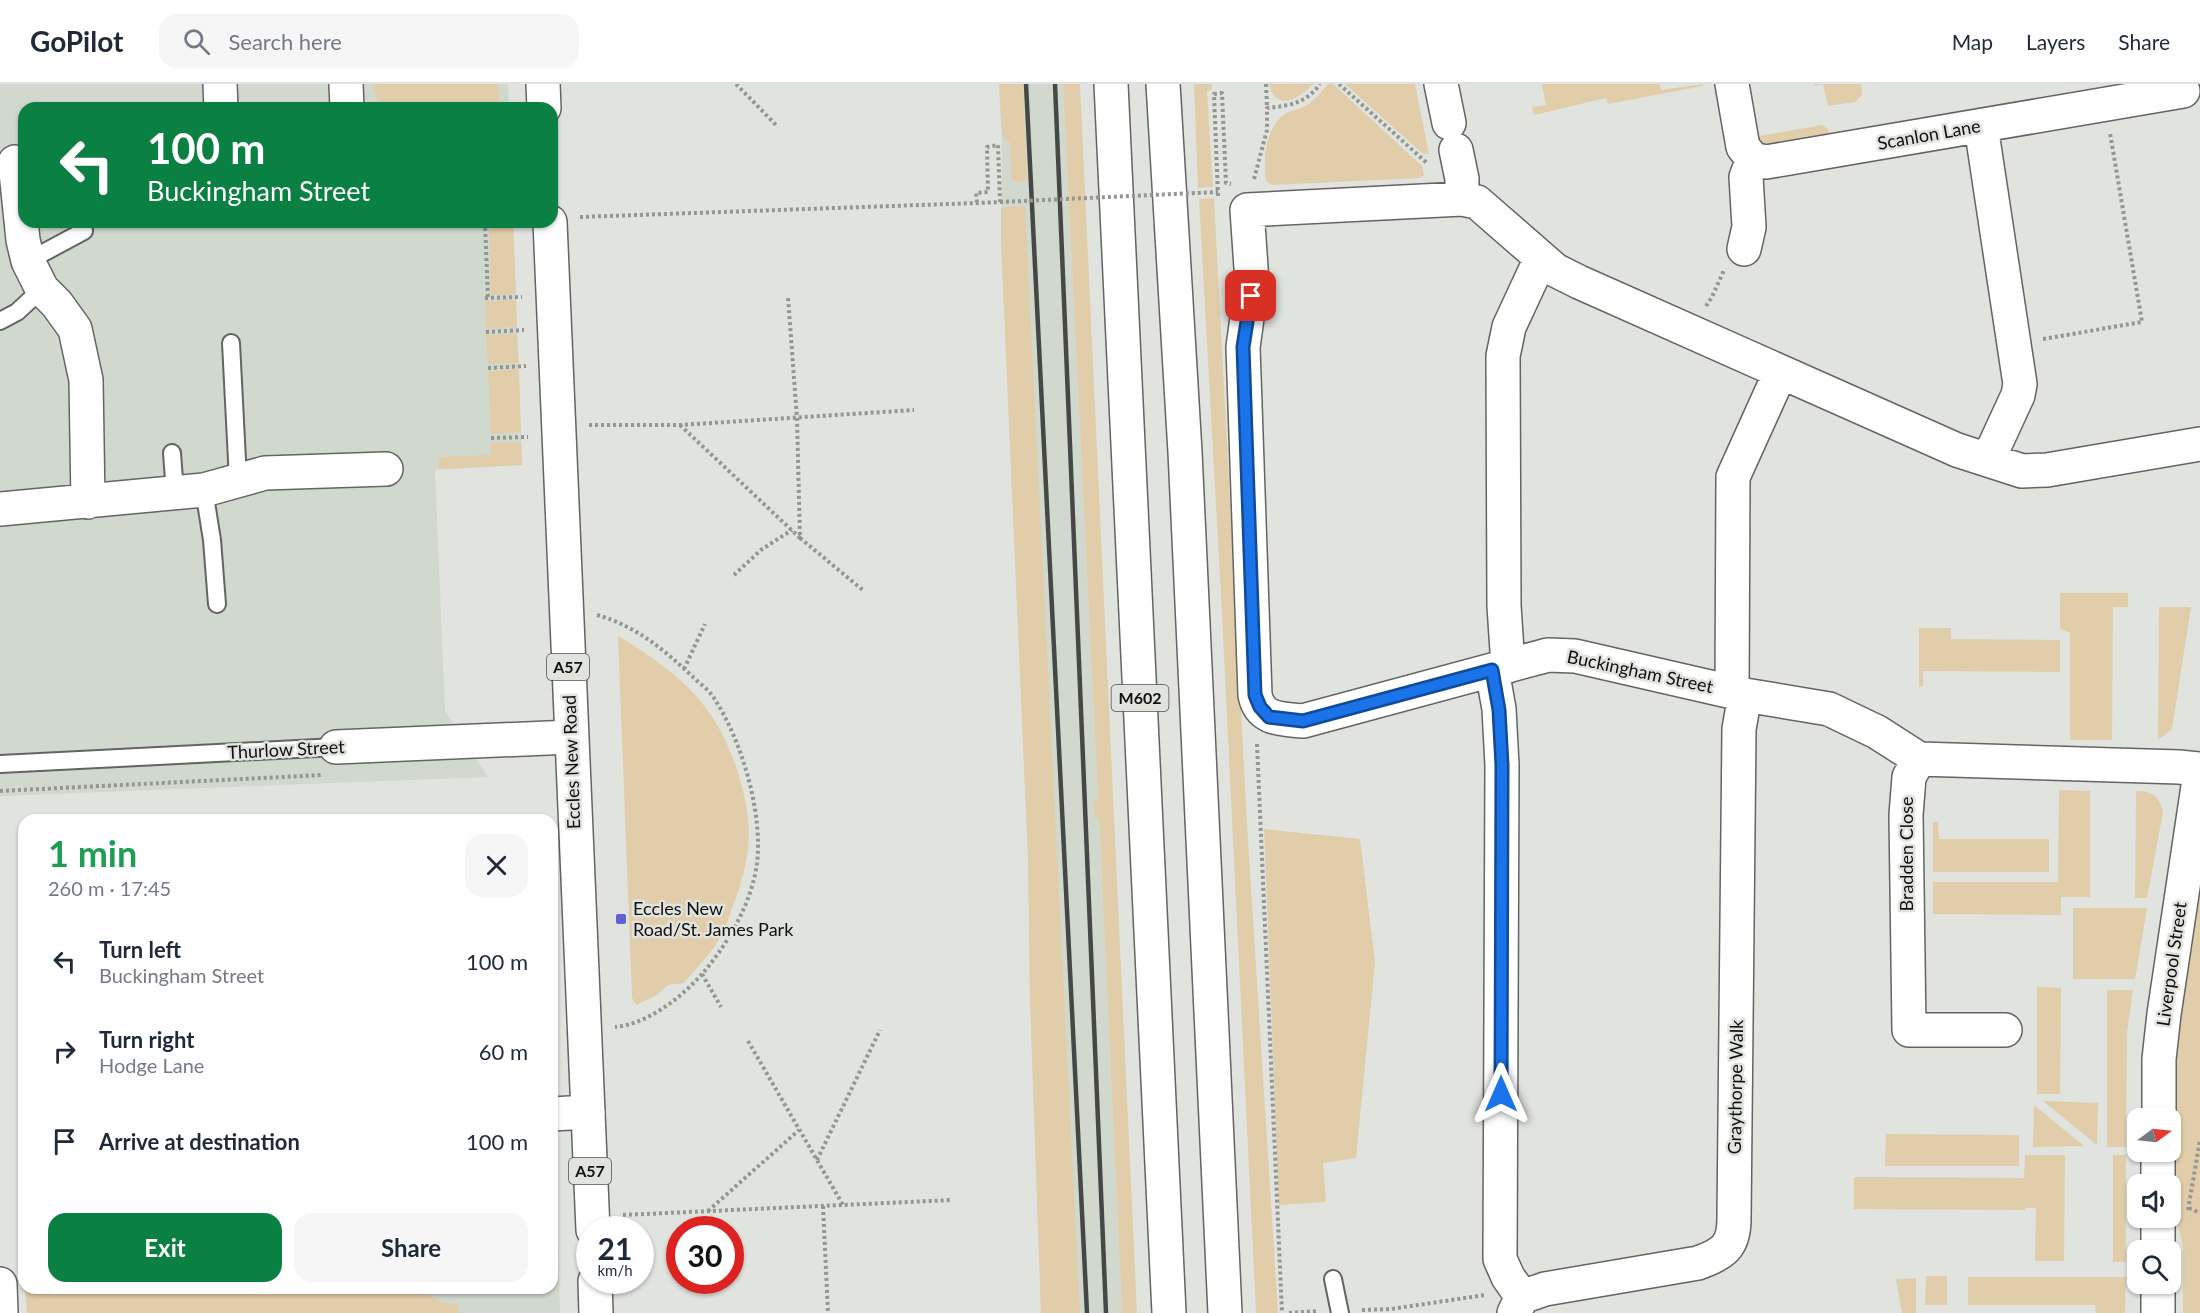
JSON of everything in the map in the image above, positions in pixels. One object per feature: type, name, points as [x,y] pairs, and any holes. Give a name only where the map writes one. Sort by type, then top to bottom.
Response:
[{"type":"main road","points":[[220,84],[221,102]]},
{"type":"main road","points":[[346,84],[348,102]]},
{"type":"main road","points":[[543,84],[544,102]]},
{"type":"main road","name":"M602","points":[[1111,84],[1169,1313]]},
{"type":"main road","points":[[1163,84],[1185,452],[1225,1313]]},
{"type":"main road","points":[[1441,84],[1446,147],[1462,179],[1462,199]]},
{"type":"main road","points":[[1732,84],[1743,147],[1746,154],[1753,159],[1746,177],[1749,227],[1744,249]]},
{"type":"main road","name":"Scanlon Lane","points":[[1753,159],[1760,162],[1777,160],[2183,92]]},
{"type":"main road","points":[[1981,126],[2020,390],[1988,460]]},
{"type":"main road","points":[[13,162],[18,201]]},
{"type":"main road","points":[[1240,198],[1462,199],[1477,202],[1555,270],[1579,282],[1957,450],[2022,471],[2047,470],[2200,444]]},
{"type":"main road","name":"Buckingham Street","points":[[1240,198],[1252,282],[1243,347],[1255,695],[1264,713],[1269,717],[1303,721],[1548,655],[1575,656],[1739,693],[1829,709],[1877,732],[1919,759]]},
{"type":"main road","name":"Eccles New Road","points":[[562,220],[544,431],[565,605],[593,1216]]},
{"type":"main road","points":[[21,228],[28,261],[42,289],[57,304],[75,329],[86,380],[88,502]]},
{"type":"main road","points":[[1518,1305],[1500,1259],[1502,765],[1499,710],[1504,606],[1503,356],[1509,327],[1541,258]]},
{"type":"main road","name":"Graythorpe Walk","points":[[1518,1305],[1545,1289],[1698,1263],[1716,1257],[1730,1241],[1734,1230],[1739,693],[1733,477],[1780,373]]},
{"type":"main road","points":[[0,509],[189,491],[265,473],[386,469]]},
{"type":"main road","name":"Thurlow Street","points":[[336,747],[571,737]]},
{"type":"main road","points":[[1919,759],[2179,767],[2200,771]]},
{"type":"main road","name":"Bradden Close","points":[[1919,759],[1909,777],[1906,815],[1909,1030],[2005,1030]]},
{"type":"main road","name":"Liverpool Street","points":[[2159,1108],[2159,1059],[2164,1014],[2200,771]]},
{"type":"main road","points":[[558,1113],[588,1112]]},
{"type":"main road","points":[[0,1284],[1,1313]]},
{"type":"main road","points":[[595,1294],[596,1313]]},
{"type":"main road","points":[[2158,1294],[2158,1313]]},
{"type":"lane","points":[[28,261],[84,231]]},
{"type":"lane","points":[[0,321],[17,312],[42,289]]},
{"type":"lane","points":[[231,343],[238,480]]},
{"type":"lane","points":[[172,453],[212,540],[217,604]]},
{"type":"lane","name":"Thurlow Street","points":[[0,764],[336,747]]},
{"type":"lane","points":[[1333,1279],[1340,1312]]},
{"type":"path","points":[[736,84],[778,127]]},
{"type":"path","points":[[562,220],[1218,192],[1240,198],[1254,173],[1267,130],[1266,84]]},
{"type":"path","points":[[1267,108],[1288,106],[1305,99],[1320,84]]},
{"type":"path","points":[[1339,84],[1446,147]]},
{"type":"path","points":[[1218,192],[1214,94],[1222,93],[1225,170]]},
{"type":"path","points":[[2014,344],[2142,322],[2106,106]]},
{"type":"path","points":[[976,203],[976,193],[988,192],[987,147],[998,145],[1000,201]]},
{"type":"path","points":[[485,228],[487,298],[523,297]]},
{"type":"path","points":[[1688,331],[1712,297],[1729,259],[1744,249]]},
{"type":"path","points":[[788,297],[797,419],[800,538]]},
{"type":"path","points":[[486,332],[525,330]]},
{"type":"path","points":[[488,368],[526,366]]},
{"type":"path","points":[[491,438],[544,431],[797,419],[914,410]]},
{"type":"path","points":[[680,425],[800,538],[864,591]]},
{"type":"path","points":[[734,575],[761,549],[792,530]]},
{"type":"path","points":[[565,605],[614,620],[660,646],[713,696],[730,728],[745,765],[757,828],[757,864],[746,903],[733,932],[714,960],[672,1001],[641,1019],[621,1027],[584,1031]]},
{"type":"path","points":[[684,669],[705,624]]},
{"type":"path","points":[[0,791],[338,775],[336,747]]},
{"type":"path","points":[[1258,749],[1282,1313]]},
{"type":"path","points":[[702,974],[721,1007]]},
{"type":"path","points":[[817,1160],[880,1030]]},
{"type":"path","points":[[748,1041],[843,1205]]},
{"type":"path","points":[[708,1211],[799,1130]]},
{"type":"path","points":[[2189,1208],[2200,1140]]},
{"type":"path","points":[[654,1217],[708,1211],[952,1200]]},
{"type":"path","points":[[823,1206],[828,1313]]},
{"type":"path","points":[[2181,1212],[2189,1208],[2200,1213]]},
{"type":"path","points":[[1289,1313],[1390,1309],[1488,1294]]},
{"type":"shaded area","points":[[0,84],[508,84],[509,102],[18,102],[18,228],[513,228],[522,465],[435,470],[445,711],[488,777],[0,796]]},
{"type":"shaded area","points":[[372,84],[498,84],[499,99],[497,102],[381,102],[376,97]]},
{"type":"shaded area","points":[[999,84],[1063,84],[1098,801],[1093,801],[1094,818],[1099,818],[1122,1313],[1041,1313],[1030,999],[1028,857],[1001,240],[1002,136]]},
{"type":"shaded area","points":[[999,84],[1023,84],[1027,180],[1012,182],[1010,143],[1002,136]]},
{"type":"shaded area","points":[[1063,84],[1080,84],[1137,1313],[1122,1313],[1099,818],[1094,818],[1093,801],[1098,800]]},
{"type":"shaded area","points":[[1194,84],[1212,84],[1212,89],[1207,91],[1213,187],[1198,188]]},
{"type":"shaded area","points":[[1269,84],[1313,84],[1295,98],[1283,100],[1272,93]]},
{"type":"shaded area","points":[[1328,84],[1333,84],[1422,166],[1424,175],[1419,178],[1272,185],[1266,181],[1266,147],[1271,130],[1284,115],[1310,103]]},
{"type":"shaded area","points":[[1345,84],[1415,84],[1429,154],[1422,153]]},
{"type":"shaded area","points":[[1542,84],[1660,84],[1661,90],[1703,84],[1703,86],[1608,104],[1606,98],[1534,115],[1532,107],[1546,105]]},
{"type":"shaded area","points":[[1823,84],[1861,84],[1862,95],[1855,102],[1828,106]]},
{"type":"shaded area","points":[[1822,125],[1828,129],[1831,140],[1765,146],[1754,137]]},
{"type":"shaded area","points":[[1214,198],[1247,824],[1278,1313],[1256,1313],[1199,199]]},
{"type":"shaded area","points":[[1025,206],[1080,1313],[1041,1313],[1030,999],[1028,857],[1001,240],[1001,208]]},
{"type":"shaded area","points":[[489,228],[513,228],[516,294],[491,295]]},
{"type":"shaded area","points":[[516,300],[517,327],[486,328],[485,301]]},
{"type":"shaded area","points":[[517,334],[519,363],[488,364],[486,335]]},
{"type":"shaded area","points":[[519,369],[521,432],[491,434],[488,371]]},
{"type":"shaded area","points":[[521,442],[522,465],[439,469],[438,457],[491,455],[491,443]]},
{"type":"shaded area","points":[[2060,593],[2128,593],[2128,607],[2113,607],[2112,740],[2070,740],[2070,633],[2060,629]]},
{"type":"shaded area","points":[[2159,607],[2191,607],[2172,729],[2158,740]]},
{"type":"shaded area","points":[[1919,628],[1951,628],[1951,639],[2060,640],[2060,672],[1923,671],[1923,686],[1919,687]]},
{"type":"shaded area","points":[[618,636],[644,652],[681,681],[711,715],[727,745],[740,779],[748,816],[749,833],[747,856],[741,881],[726,927],[717,942],[684,983],[668,985],[657,995],[636,1005],[632,998]]},
{"type":"shaded area","points":[[2059,790],[2090,791],[2090,897],[2061,897],[2061,915],[1933,914],[1933,882],[2058,882]]},
{"type":"shaded area","points":[[2136,791],[2146,792],[2157,798],[2163,812],[2147,898],[2135,898]]},
{"type":"shaded area","points":[[1933,822],[1938,822],[1939,839],[2049,839],[2049,872],[1933,872]]},
{"type":"shaded area","points":[[1264,829],[1360,839],[1375,962],[1356,1158],[1323,1163],[1326,1202],[1279,1205]]},
{"type":"shaded area","points":[[2200,870],[2200,1313],[2183,1313],[2183,1247],[2179,1228],[2181,1228],[2181,1174],[2171,1174],[2171,1162],[2181,1162],[2181,1108],[2172,1108],[2173,1054]]},
{"type":"shaded area","points":[[2073,908],[2147,908],[2135,979],[2073,979]]},
{"type":"shaded area","points":[[2037,987],[2061,988],[2060,1094],[2037,1094]]},
{"type":"shaded area","points":[[2107,990],[2133,990],[2127,1032],[2126,1147],[2107,1147]]},
{"type":"shaded area","points":[[2043,1101],[2098,1103],[2097,1145]]},
{"type":"shaded area","points":[[2034,1105],[2084,1146],[2033,1147]]},
{"type":"shaded area","points":[[1886,1134],[2019,1135],[2019,1166],[1885,1166]]},
{"type":"shaded area","points":[[2025,1155],[2065,1155],[2064,1261],[2035,1261],[2036,1208],[2025,1208],[2025,1210],[1854,1209],[1854,1177],[2024,1178]]},
{"type":"shaded area","points":[[2113,1155],[2126,1155],[2126,1262],[2113,1262]]},
{"type":"shaded area","points":[[558,1237],[560,1313],[362,1313],[361,1294],[558,1294]]},
{"type":"shaded area","points":[[1926,1276],[1947,1276],[1947,1305],[1925,1305]]},
{"type":"shaded area","points":[[1968,1277],[2126,1277],[2125,1313],[2096,1313],[2095,1305],[1968,1305]]},
{"type":"shaded area","points":[[1916,1278],[1916,1313],[1902,1313],[1896,1279]]},
{"type":"shaded area","points":[[25,1294],[428,1294],[438,1301],[457,1304],[459,1313],[27,1313]]},
{"type":"railway","points":[[1026,84],[1087,1313]]},
{"type":"railway","points":[[1055,84],[1106,1313]]},
{"type":"place","name":"Eccles New Road/St. James Park","points":[[621,919]]},
{"type":"route","points":[[1251,296],[1243,347],[1255,695],[1260,707],[1269,717],[1303,721],[1492,670],[1499,710],[1502,765],[1501,1094]]}]
